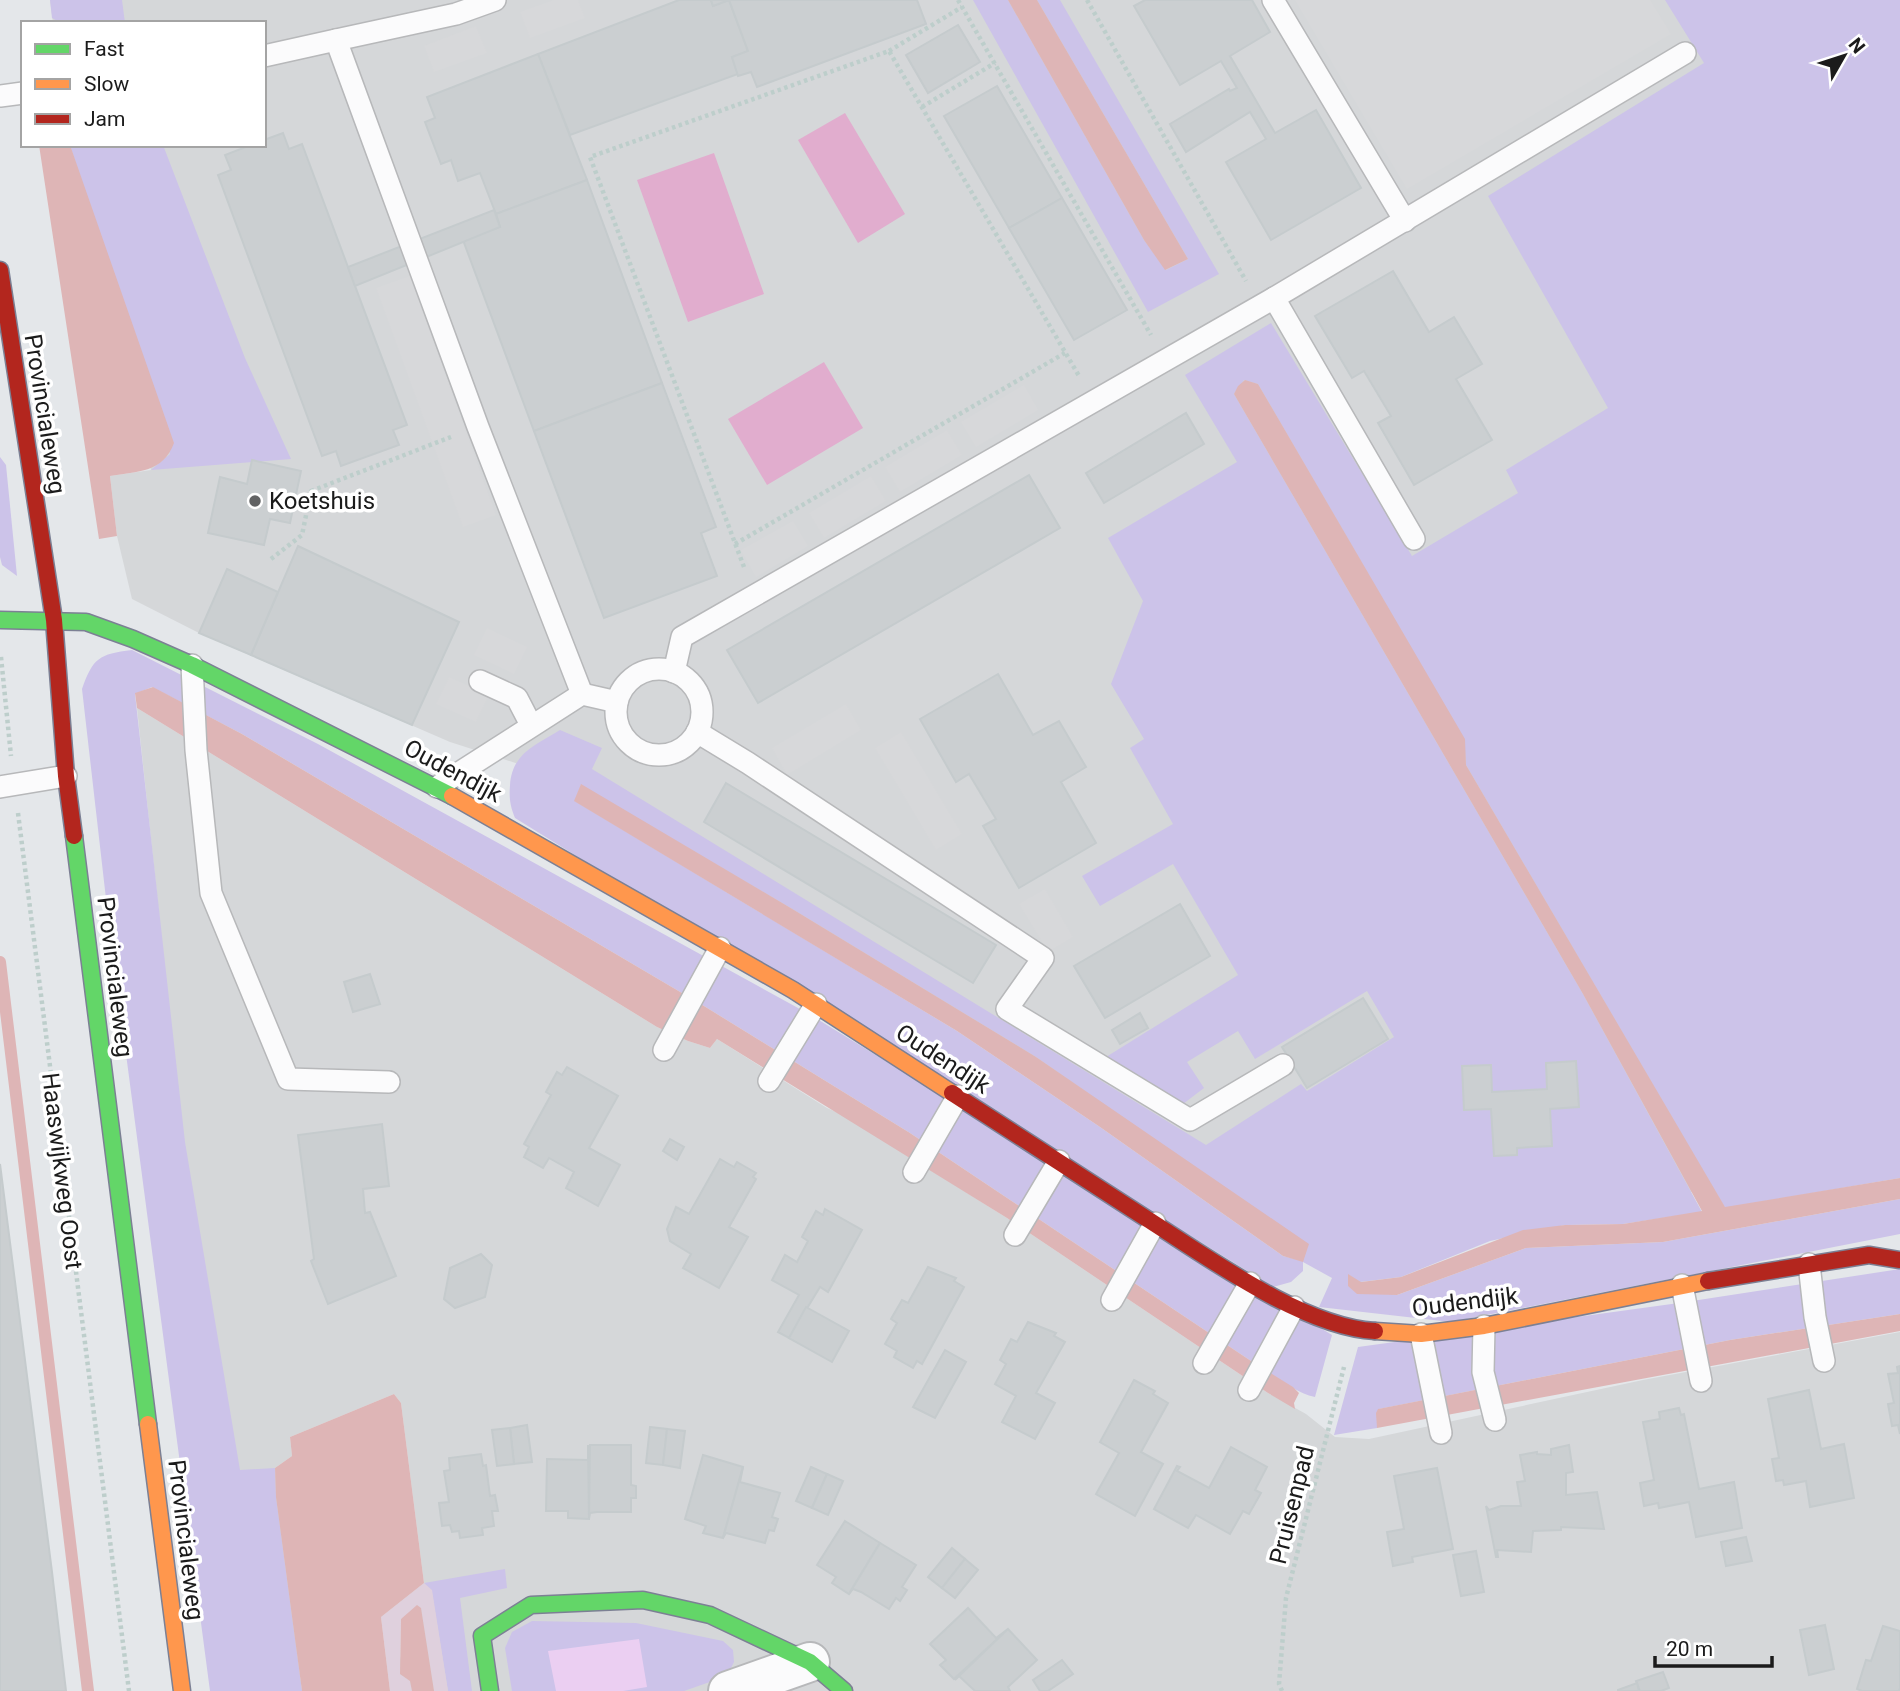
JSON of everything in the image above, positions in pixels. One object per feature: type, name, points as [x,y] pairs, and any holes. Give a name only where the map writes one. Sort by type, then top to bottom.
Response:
[{"type":"street","name":"Provincialeweg","points":[[0,270],[12,431],[54,620],[66,776],[182,1691]]},
{"type":"street","name":"Oudendijk","points":[[0,620],[86,622],[133,639],[192,664],[437,786],[816,1004],[1250,1283],[1294,1307],[1354,1330],[1421,1334],[1484,1326],[1682,1284],[1869,1255],[1900,1260]]},
{"type":"street","points":[[490,1691],[482,1636],[531,1605],[643,1600],[710,1615],[810,1662],[844,1691]]},
{"type":"street","points":[[728,1691],[810,1662]]},
{"type":"lane","points":[[266,56],[336,40],[453,7],[495,0]]},
{"type":"lane","points":[[1273,0],[1405,220]]},
{"type":"lane","points":[[336,40],[478,427],[582,694]]},
{"type":"lane","points":[[674,672],[682,637],[1268,302],[1685,53]]},
{"type":"lane","points":[[0,96],[21,93]]},
{"type":"lane","points":[[1268,302],[1414,539]]},
{"type":"lane","points":[[192,664],[196,750],[211,893],[288,1079],[389,1082]]},
{"type":"lane","points":[[652,671],[674,672],[687,679],[699,698],[702,719],[689,744],[665,755],[651,755],[638,750],[627,741],[616,716],[617,702],[623,689],[633,678],[652,671]]},
{"type":"lane","points":[[481,681],[517,698],[531,725]]},
{"type":"lane","points":[[437,786],[582,694],[617,702]]},
{"type":"lane","points":[[697,732],[1043,958],[1007,1009],[1190,1120],[1283,1065]]},
{"type":"lane","points":[[7,786],[66,776]]},
{"type":"lane","points":[[664,1050],[720,948]]},
{"type":"lane","points":[[769,1081],[816,1004]]},
{"type":"lane","points":[[914,1172],[958,1096]]},
{"type":"lane","points":[[1015,1235],[1059,1161]]},
{"type":"lane","points":[[1112,1300],[1155,1223]]},
{"type":"lane","points":[[1809,1264],[1815,1317],[1824,1361]]},
{"type":"lane","points":[[1204,1363],[1250,1283]]},
{"type":"lane","points":[[1682,1284],[1690,1336],[1701,1381]]},
{"type":"lane","points":[[1250,1390],[1294,1307]]},
{"type":"lane","points":[[1484,1326],[1483,1372],[1495,1420]]},
{"type":"lane","points":[[1421,1334],[1441,1433]]},
{"type":"path","points":[[958,0],[1165,360]]},
{"type":"path","points":[[1087,0],[1268,302]]},
{"type":"path","points":[[754,594],[590,157],[889,51],[962,7]]},
{"type":"path","points":[[889,51],[1094,401]]},
{"type":"path","points":[[922,107],[995,63]]},
{"type":"path","points":[[735,544],[1065,353]]},
{"type":"path","points":[[271,559],[302,535],[311,491],[478,427]]},
{"type":"path","name":"Haaswijkweg Oost","points":[[0,651],[7,786],[129,1691]]},
{"type":"path","name":"Pruisenpad","points":[[1282,1691],[1279,1684],[1286,1598],[1354,1330]]},
{"type":"shaded area","points":[[50,0],[1900,0],[1900,1178],[1274,1220],[581,784],[450,742],[199,633],[132,599],[117,536],[110,476],[151,470],[70,147],[266,147],[266,21],[53,21]]},
{"type":"shaded area","points":[[50,0],[122,0],[125,21],[57,21],[52,18]]},
{"type":"shaded area","points":[[554,0],[578,0],[585,18],[530,38],[520,12]]},
{"type":"shaded area","points":[[973,0],[1008,0],[1144,240],[1166,270],[1188,259],[1037,0],[1060,0],[1219,274],[1148,312]]},
{"type":"shaded area","points":[[1008,0],[1037,0],[1188,259],[1165,270],[1144,240]]},
{"type":"shaded area","points":[[1295,0],[1650,0],[1671,34],[1407,189]]},
{"type":"shaded area","points":[[1665,0],[1900,0],[1900,1178],[1725,1208],[1466,765],[1464,739],[1258,384],[1244,380],[1234,394],[1583,994],[1702,1212],[1623,1224],[1565,1225],[1490,1241],[1401,1277],[1360,1282],[1348,1275],[1348,1286],[1397,1295],[1526,1248],[1663,1242],[1900,1199],[1900,1234],[1451,1322],[1319,1307],[1332,1278],[1303,1262],[1303,1271],[1291,1282],[1273,1287],[515,818],[511,806],[510,785],[515,765],[527,751],[560,730],[602,748],[592,769],[1206,1145],[1301,1084],[1307,1091],[1394,1037],[1367,991],[1255,1059],[1238,1031],[1187,1062],[1204,1088],[1183,1104],[1106,1057],[1238,975],[1173,864],[1100,906],[1082,876],[1173,824],[1130,748],[1144,739],[1111,684],[1143,601],[1108,538],[1237,462],[1185,375],[1271,323],[1412,556],[1518,493],[1506,470],[1608,408],[1488,196],[1704,63]],"holes":[[[581,785],[1036,1057],[1184,1160],[1303,1261],[1283,1256],[1100,1127],[957,1031],[575,801]]]},
{"type":"shaded area","points":[[476,26],[487,53],[434,72],[424,46]]},
{"type":"shaded area","points":[[845,113],[905,214],[858,243],[798,140]]},
{"type":"shaded area","points":[[39,147],[71,147],[174,443],[169,453],[156,465],[140,471],[110,476],[117,536],[99,539]]},
{"type":"shaded area","points":[[71,147],[164,147],[245,358],[291,459],[151,470],[170,454]]},
{"type":"shaded area","points":[[714,153],[764,294],[688,322],[637,180]]},
{"type":"shaded area","points":[[410,276],[496,515],[463,527],[376,288]]},
{"type":"shaded area","points":[[824,362],[863,428],[767,485],[728,419]]},
{"type":"shaded area","points":[[1245,380],[1258,384],[1465,739],[1466,765],[1725,1207],[1900,1178],[1900,1199],[1663,1242],[1526,1248],[1397,1295],[1357,1294],[1348,1286],[1348,1274],[1361,1282],[1401,1277],[1523,1230],[1565,1225],[1623,1224],[1702,1211],[1583,994],[1234,394]]},
{"type":"shaded area","points":[[1024,385],[1038,410],[976,447],[961,422]]},
{"type":"shaded area","points":[[947,430],[962,455],[900,492],[885,467]]},
{"type":"shaded area","points":[[0,457],[6,465],[17,576],[2,565],[0,557]]},
{"type":"shaded area","points":[[871,476],[886,501],[824,538],[809,513]]},
{"type":"shaded area","points":[[793,521],[808,546],[756,577],[741,550]]},
{"type":"shaded area","points":[[487,628],[527,647],[514,674],[474,655]]},
{"type":"shaded area","points":[[132,650],[318,744],[809,1014],[1332,1335],[1315,1397],[1284,1383],[910,1133],[704,1006],[242,734],[152,687],[135,694],[185,1142],[240,1470],[275,1468],[276,1497],[302,1691],[210,1691],[109,925],[82,689],[90,670],[99,659],[112,653]]},
{"type":"shaded area","points":[[449,677],[489,695],[476,722],[436,704]]},
{"type":"shaded area","points":[[153,687],[242,734],[704,1006],[910,1133],[1293,1387],[1299,1393],[1294,1403],[1295,1409],[1007,1218],[717,1039],[710,1048],[657,1027],[137,708],[135,693]]},
{"type":"shaded area","points":[[846,704],[861,730],[787,775],[772,748]]},
{"type":"shaded area","points":[[137,708],[657,1027],[710,1048],[717,1039],[827,1108],[843,1115],[1007,1218],[1268,1393],[1306,1414],[1335,1437],[1369,1439],[1643,1380],[1900,1332],[1900,1691],[390,1691],[424,1583],[401,1403],[394,1394],[290,1437],[292,1456],[275,1468],[302,1691],[242,1691]]},
{"type":"shaded area","points":[[901,732],[962,834],[936,850],[875,748]]},
{"type":"shaded area","points":[[581,784],[1036,1057],[1309,1244],[1303,1262],[1283,1256],[1100,1127],[957,1031],[574,801]]},
{"type":"shaded area","points":[[1045,889],[1073,937],[1048,952],[1019,904]]},
{"type":"shaded area","points":[[1900,1269],[1900,1314],[1730,1340],[1379,1409],[1377,1428],[1334,1435],[1358,1347],[1679,1303]]},
{"type":"shaded area","points":[[1900,1314],[1900,1331],[1377,1428],[1378,1409],[1730,1340]]},
{"type":"shaded area","points":[[394,1394],[401,1403],[424,1583],[381,1617],[390,1691],[302,1691],[276,1497],[275,1468],[292,1456],[290,1437]]},
{"type":"shaded area","points":[[505,1569],[507,1588],[460,1598],[472,1691],[448,1691],[432,1593],[424,1583]]},
{"type":"shaded area","points":[[424,1583],[432,1590],[448,1691],[434,1691],[421,1608],[401,1619],[400,1674],[410,1681],[412,1691],[390,1691],[381,1617]]},
{"type":"shaded area","points":[[417,1605],[421,1608],[434,1691],[412,1691],[410,1681],[400,1674],[401,1619]]},
{"type":"shaded area","points":[[532,1621],[636,1623],[723,1641],[733,1650],[734,1662],[727,1676],[684,1691],[512,1691],[505,1648],[512,1632]]},
{"type":"shaded area","points":[[639,1639],[647,1687],[623,1691],[556,1691],[548,1651]]},
{"type":"building","points":[[679,0],[711,0],[713,6],[729,0],[748,51],[732,57],[738,74],[570,135],[538,54]]},
{"type":"building","points":[[711,0],[729,0],[713,6]]},
{"type":"building","points":[[729,0],[917,0],[926,24],[757,87],[751,72],[738,76],[732,57],[748,51]]},
{"type":"building","points":[[1145,0],[1252,0],[1270,32],[1230,56],[1275,133],[1316,110],[1361,188],[1271,240],[1226,162],[1266,139],[1250,112],[1186,152],[1170,124],[1229,89],[1230,91],[1237,88],[1221,61],[1180,85],[1134,6]]},
{"type":"building","points":[[958,25],[980,62],[928,93],[906,55]]},
{"type":"building","points":[[538,54],[587,180],[496,214],[480,173],[458,181],[451,160],[441,164],[425,122],[435,118],[427,97]]},
{"type":"building","points":[[997,86],[1062,198],[1009,228],[944,116]]},
{"type":"building","points":[[283,133],[289,149],[302,144],[407,425],[393,430],[399,445],[341,466],[336,451],[322,456],[218,175],[231,170],[225,155],[246,147],[266,147],[266,139]]},
{"type":"building","points":[[587,180],[662,383],[534,431],[463,240],[500,227],[496,214]]},
{"type":"building","points":[[1062,198],[1127,310],[1074,340],[1009,228]]},
{"type":"building","points":[[494,210],[500,227],[355,286],[348,267]]},
{"type":"building","points":[[1393,271],[1429,332],[1454,317],[1482,364],[1456,379],[1492,440],[1414,485],[1378,423],[1391,416],[1364,371],[1352,378],[1315,316]]},
{"type":"building","points":[[662,383],[716,527],[701,533],[717,576],[604,618],[534,431]]},
{"type":"building","points":[[1186,413],[1204,444],[1104,503],[1086,473]]},
{"type":"building","name":"Koetshuis","points":[[252,460],[301,471],[290,523],[270,519],[264,545],[208,533],[220,477],[247,484]]},
{"type":"building","points":[[1029,475],[1060,528],[758,703],[727,650]]},
{"type":"building","points":[[298,546],[459,622],[412,725],[251,655]]},
{"type":"building","points":[[227,569],[278,592],[251,655],[199,633]]},
{"type":"building","points":[[998,674],[1033,735],[1059,721],[1086,767],[1061,782],[1096,843],[1019,888],[983,826],[996,819],[969,774],[956,782],[920,719]]},
{"type":"building","points":[[726,783],[996,945],[973,983],[704,822]]},
{"type":"building","points":[[1180,904],[1210,956],[1105,1018],[1074,966]]},
{"type":"building","points":[[370,974],[380,1004],[353,1012],[344,982]]},
{"type":"building","points":[[1363,998],[1388,1039],[1307,1088],[1282,1047]]},
{"type":"building","points":[[1140,1013],[1148,1028],[1120,1044],[1112,1030]]},
{"type":"building","points":[[1576,1061],[1579,1107],[1550,1109],[1552,1146],[1517,1148],[1517,1155],[1494,1156],[1491,1109],[1464,1110],[1462,1066],[1491,1065],[1492,1092],[1547,1089],[1546,1063]]},
{"type":"building","points":[[567,1067],[618,1096],[589,1148],[620,1165],[598,1206],[566,1188],[574,1172],[549,1158],[543,1168],[524,1157],[529,1147],[524,1144],[551,1095],[546,1092],[557,1072],[562,1075]]},
{"type":"building","points":[[382,1124],[389,1186],[363,1189],[365,1213],[370,1212],[396,1276],[328,1304],[311,1261],[314,1259],[298,1135]]},
{"type":"building","points":[[670,1139],[684,1147],[677,1160],[663,1151]]},
{"type":"building","points":[[720,1159],[734,1167],[737,1162],[756,1173],[753,1177],[756,1179],[729,1227],[748,1237],[719,1288],[683,1268],[691,1254],[670,1241],[667,1229],[676,1207],[689,1214]]},
{"type":"building","points":[[0,1164],[52,1572],[66,1691],[0,1691]]},
{"type":"building","points":[[825,1209],[862,1230],[828,1292],[820,1287],[789,1338],[778,1332],[799,1295],[772,1280],[785,1255],[797,1262],[808,1241],[802,1237],[816,1211],[823,1215]]},
{"type":"building","points":[[481,1254],[492,1265],[485,1297],[455,1308],[444,1299],[450,1268]]},
{"type":"building","points":[[928,1267],[956,1278],[954,1281],[964,1287],[922,1364],[917,1361],[913,1368],[894,1357],[897,1351],[885,1344],[897,1323],[891,1319],[902,1300],[908,1303]]},
{"type":"building","points":[[806,1307],[849,1331],[832,1362],[789,1338]]},
{"type":"building","points":[[1028,1322],[1056,1333],[1054,1336],[1065,1342],[1036,1393],[1055,1403],[1035,1439],[1002,1422],[1016,1396],[995,1384],[1006,1364],[1000,1360],[1011,1339],[1017,1342]]},
{"type":"building","points":[[945,1350],[966,1362],[935,1418],[913,1407]]},
{"type":"building","points":[[1900,1366],[1900,1434],[1898,1425],[1892,1426],[1888,1404],[1894,1403],[1888,1374],[1898,1373],[1897,1367]]},
{"type":"building","points":[[1134,1380],[1155,1391],[1153,1394],[1168,1403],[1141,1452],[1163,1464],[1135,1516],[1096,1494],[1119,1453],[1100,1442]]},
{"type":"building","points":[[1809,1390],[1821,1449],[1844,1444],[1854,1498],[1810,1507],[1806,1481],[1784,1485],[1783,1480],[1776,1481],[1772,1459],[1779,1458],[1768,1399]]},
{"type":"building","points":[[1679,1408],[1681,1415],[1684,1414],[1699,1489],[1734,1482],[1742,1528],[1696,1537],[1689,1502],[1659,1508],[1658,1503],[1644,1506],[1640,1483],[1654,1480],[1643,1422],[1660,1419],[1659,1412]]},
{"type":"building","points":[[527,1425],[532,1462],[514,1464],[510,1428]]},
{"type":"building","points":[[650,1427],[667,1429],[663,1465],[646,1463]]},
{"type":"building","points":[[510,1428],[514,1464],[497,1466],[492,1430]]},
{"type":"building","points":[[667,1429],[685,1431],[680,1468],[663,1465]]},
{"type":"building","points":[[588,1445],[589,1519],[568,1518],[568,1511],[546,1511],[547,1459],[588,1460]]},
{"type":"building","points":[[590,1445],[631,1445],[631,1485],[636,1486],[636,1498],[631,1498],[631,1512],[590,1513],[589,1519]]},
{"type":"building","points":[[1569,1445],[1573,1472],[1566,1473],[1566,1495],[1597,1492],[1604,1529],[1561,1527],[1561,1530],[1533,1531],[1531,1552],[1497,1550],[1496,1557],[1486,1506],[1489,1510],[1501,1506],[1521,1506],[1517,1482],[1525,1481],[1520,1455],[1537,1452],[1551,1455],[1551,1449]]},
{"type":"building","points":[[1231,1447],[1267,1467],[1255,1490],[1261,1493],[1249,1514],[1243,1511],[1230,1534],[1196,1515],[1188,1528],[1154,1509],[1177,1466],[1180,1467],[1177,1471],[1209,1488]]},
{"type":"building","points":[[481,1454],[483,1466],[486,1465],[490,1496],[495,1495],[498,1511],[492,1511],[494,1526],[482,1528],[483,1535],[460,1538],[459,1531],[452,1532],[450,1525],[442,1526],[439,1503],[449,1502],[444,1471],[450,1470],[449,1458]]},
{"type":"building","points":[[703,1455],[743,1467],[723,1538],[703,1533],[706,1526],[685,1519]]},
{"type":"building","points":[[743,1467],[740,1482],[780,1493],[772,1517],[778,1519],[774,1531],[769,1530],[765,1543],[726,1533],[723,1538]]},
{"type":"building","points":[[811,1467],[827,1474],[812,1508],[796,1501]]},
{"type":"building","points":[[1437,1468],[1453,1549],[1412,1557],[1413,1562],[1393,1566],[1387,1532],[1404,1529],[1394,1476]]},
{"type":"building","points":[[827,1474],[843,1481],[828,1515],[812,1508]]},
{"type":"building","points":[[845,1521],[880,1543],[849,1594],[832,1583],[836,1577],[817,1565]]},
{"type":"building","points":[[1746,1537],[1752,1561],[1726,1566],[1721,1542]]},
{"type":"building","points":[[880,1543],[916,1565],[902,1587],[907,1590],[900,1601],[896,1598],[889,1609],[853,1589],[849,1594]]},
{"type":"building","points":[[952,1548],[965,1559],[942,1588],[928,1577]]},
{"type":"building","points":[[1476,1551],[1484,1592],[1461,1596],[1453,1555]]},
{"type":"building","points":[[965,1559],[978,1570],[955,1598],[942,1588]]},
{"type":"building","points":[[968,1608],[996,1638],[1008,1629],[954,1679],[940,1665],[946,1660],[930,1644]]},
{"type":"building","points":[[1825,1625],[1834,1669],[1809,1675],[1800,1630]]},
{"type":"building","points":[[1883,1626],[1900,1631],[1900,1688],[1899,1691],[1862,1691],[1857,1689],[1866,1660],[1871,1661]]},
{"type":"building","points":[[1008,1629],[1037,1660],[1008,1687],[1010,1691],[975,1691],[959,1676]]},
{"type":"building","points":[[1062,1660],[1073,1674],[1048,1691],[1040,1691],[1033,1680]]},
{"type":"building","points":[[1663,1672],[1669,1688],[1661,1691],[1640,1691],[1636,1681]]},
{"type":"building","points":[[1637,1683],[1639,1691],[1618,1691],[1618,1690]]},
{"type":"waterway","points":[[0,962],[88,1691]]},
{"type":"traffic: fast","points":[[0,620],[86,622],[133,639],[192,665],[452,796]]},
{"type":"traffic: fast","points":[[74,836],[148,1424]]},
{"type":"traffic: fast","points":[[490,1691],[482,1636],[531,1605],[643,1600],[710,1615],[810,1662],[844,1691]]},
{"type":"traffic: slow","points":[[452,796],[793,990],[952,1093]]},
{"type":"traffic: slow","points":[[1375,1331],[1421,1334],[1484,1326],[1708,1281]]},
{"type":"traffic: slow","points":[[148,1424],[182,1691]]},
{"type":"traffic: jam","points":[[0,270],[54,620],[66,776],[74,836]]},
{"type":"traffic: jam","points":[[952,1093],[1255,1287],[1317,1317],[1347,1327],[1375,1331]]},
{"type":"traffic: jam","points":[[1708,1281],[1869,1255],[1900,1260]]},
{"type":"place","name":"Koetshuis","points":[[255,501]]}]
